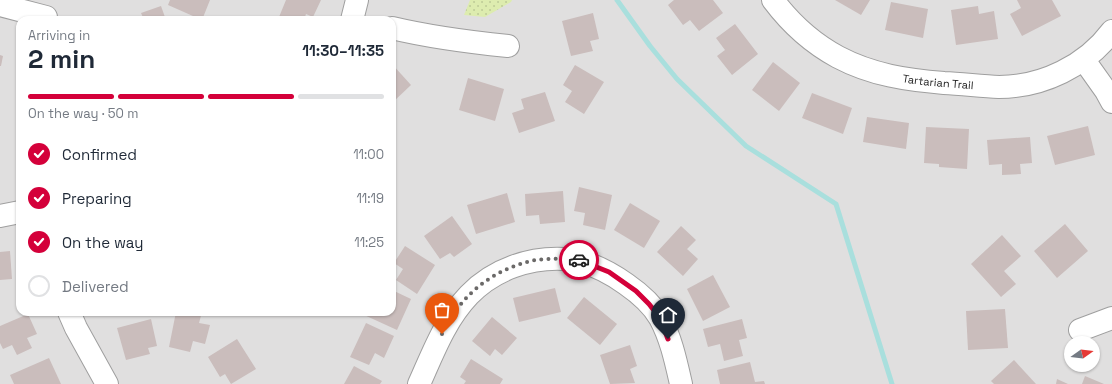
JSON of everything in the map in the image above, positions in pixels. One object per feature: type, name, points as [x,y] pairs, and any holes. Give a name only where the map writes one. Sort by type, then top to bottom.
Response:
[{"type":"street","name":"Tartarian Trail","points":[[773,0],[794,25],[808,38],[824,49],[846,61],[868,70],[906,80],[999,87],[1016,86],[1046,79],[1084,60],[1112,31]]},
{"type":"street","points":[[0,5],[48,12]]},
{"type":"street","points":[[396,29],[445,39],[508,46]]},
{"type":"street","points":[[1084,60],[1112,102]]},
{"type":"street","points":[[0,216],[16,213]]},
{"type":"street","points":[[419,384],[448,321],[470,293],[492,276],[512,266],[537,260],[558,259],[579,260],[609,272],[636,291],[649,304],[660,318],[673,350],[681,384]]},
{"type":"street","points":[[71,316],[107,384]]},
{"type":"street","points":[[1080,330],[1112,318]]},
{"type":"shaded area","points":[[0,0],[1112,0],[1112,384],[0,384]]},
{"type":"green space","points":[[470,0],[512,0],[485,17],[464,15]]},
{"type":"building","points":[[170,0],[210,0],[204,16],[193,16],[168,5]]},
{"type":"building","points":[[286,0],[321,0],[313,16],[306,14],[305,16],[279,16]]},
{"type":"building","points":[[674,0],[713,0],[723,13],[699,31],[690,20],[683,25],[668,5]]},
{"type":"building","points":[[835,0],[870,0],[861,15]]},
{"type":"building","points":[[1017,0],[1052,0],[1061,16],[1022,36],[1010,14],[1021,8]]},
{"type":"building","points":[[891,2],[928,9],[923,38],[885,30]]},
{"type":"building","points":[[161,6],[165,16],[142,16],[141,13]]},
{"type":"building","points":[[978,6],[979,14],[994,11],[998,39],[956,45],[951,10]]},
{"type":"building","points":[[593,13],[599,39],[590,41],[593,51],[571,56],[562,21]]},
{"type":"building","points":[[735,24],[758,54],[732,75],[717,56],[725,50],[716,38]]},
{"type":"building","points":[[0,55],[3,56],[1,66],[0,66]]},
{"type":"building","points":[[773,62],[800,83],[779,111],[752,90]]},
{"type":"building","points":[[575,65],[604,82],[584,114],[565,102],[572,91],[563,85]]},
{"type":"building","points":[[396,68],[411,85],[396,99]]},
{"type":"building","points":[[468,78],[504,89],[495,121],[459,110]]},
{"type":"building","points":[[545,92],[555,121],[519,133],[512,113],[524,109],[521,99]]},
{"type":"building","points":[[812,93],[852,108],[843,134],[802,118]]},
{"type":"building","points":[[867,117],[909,123],[906,149],[863,142]]},
{"type":"building","points":[[1088,126],[1095,155],[1055,165],[1047,136]]},
{"type":"building","points":[[926,127],[969,129],[967,169],[939,167],[939,164],[924,163]]},
{"type":"building","points":[[1030,137],[1032,163],[1020,164],[1021,174],[1002,175],[1002,164],[989,165],[987,140]]},
{"type":"building","points":[[579,187],[612,195],[605,230],[583,225],[585,213],[574,211]]},
{"type":"building","points":[[563,191],[565,222],[540,224],[539,215],[526,216],[525,194]]},
{"type":"building","points":[[507,193],[515,222],[476,234],[467,205]]},
{"type":"building","points":[[630,203],[660,221],[644,248],[614,230]]},
{"type":"building","points":[[452,216],[472,244],[454,257],[450,253],[440,259],[424,236]]},
{"type":"building","points":[[1065,224],[1088,251],[1057,278],[1034,251]]},
{"type":"building","points":[[681,226],[696,240],[687,249],[698,259],[683,276],[657,252]]},
{"type":"building","points":[[1002,235],[1021,256],[1004,271],[1016,284],[1001,297],[971,264]]},
{"type":"building","points":[[405,246],[435,265],[417,294],[396,280],[403,269],[396,264],[396,260]]},
{"type":"building","points":[[10,251],[12,279],[0,280],[0,252]]},
{"type":"building","points":[[713,275],[730,307],[703,321],[687,289]]},
{"type":"building","points":[[555,288],[561,312],[519,322],[513,298]]},
{"type":"building","points":[[396,292],[411,299],[397,330],[366,316],[396,316]]},
{"type":"building","points":[[584,297],[617,324],[600,345],[567,318]]},
{"type":"building","points":[[1005,309],[1008,348],[968,350],[966,311]]},
{"type":"building","points":[[23,316],[29,316],[37,334],[27,338],[32,348],[17,355],[12,345],[3,349],[0,343],[0,326]]},
{"type":"building","points":[[175,316],[201,316],[199,323],[210,325],[205,344],[193,341],[190,352],[169,347]]},
{"type":"building","points":[[492,317],[517,338],[502,355],[495,349],[490,356],[472,341]]},
{"type":"building","points":[[151,319],[157,346],[148,348],[150,354],[126,360],[117,328]]},
{"type":"building","points":[[742,319],[747,338],[739,340],[743,356],[724,361],[720,344],[708,347],[703,329]]},
{"type":"building","points":[[366,323],[394,336],[384,358],[375,353],[369,365],[350,357]]},
{"type":"building","points":[[237,339],[256,369],[231,384],[225,374],[220,377],[208,357]]},
{"type":"building","points":[[630,345],[637,366],[630,369],[635,383],[610,384],[600,355]]},
{"type":"building","points":[[49,358],[61,384],[14,384],[10,375]]},
{"type":"building","points":[[471,359],[503,379],[500,384],[464,384],[466,381],[460,377]]},
{"type":"building","points":[[1014,360],[1036,384],[994,384],[991,381]]},
{"type":"building","points":[[750,362],[755,382],[764,381],[765,384],[720,384],[717,370]]},
{"type":"building","points":[[354,366],[382,381],[380,384],[344,384]]},
{"type":"building","points":[[1085,376],[1104,384],[1082,384]]},
{"type":"building","points":[[1057,379],[1068,384],[1056,384]]},
{"type":"waterway","points":[[617,0],[650,46],[677,79],[746,146],[836,204],[892,384]]},
{"type":"way so far","points":[[442,334],[448,321],[470,293],[492,276],[512,266],[537,260],[579,260]]},
{"type":"route","points":[[579,260],[609,272],[636,291],[660,318],[668,339]]}]
